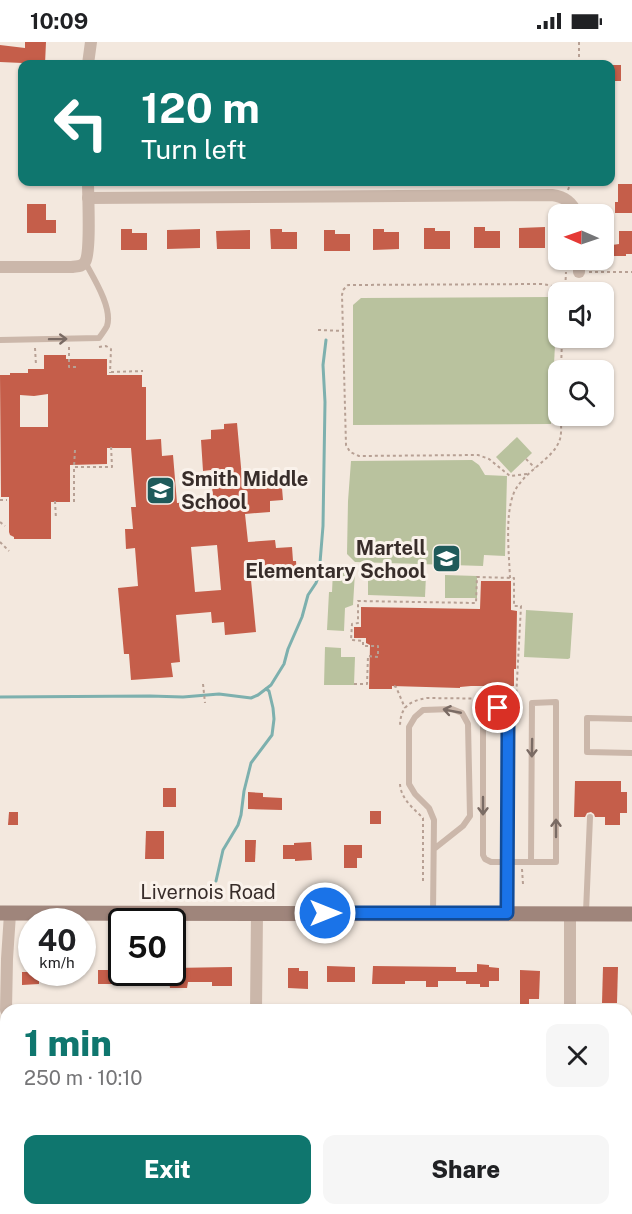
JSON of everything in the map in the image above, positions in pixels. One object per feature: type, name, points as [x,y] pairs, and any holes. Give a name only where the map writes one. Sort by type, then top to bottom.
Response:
[{"type":"main road","name":"Livernois Road","points":[[5,914],[632,914]]},
{"type":"street","points":[[89,60],[91,42]]},
{"type":"street","points":[[0,267],[82,265],[85,262],[88,248],[88,186]]},
{"type":"street","points":[[88,198],[552,195],[564,198],[572,204]]},
{"type":"street","points":[[256,1004],[257,913]]},
{"type":"street","points":[[5,914],[6,1004]]},
{"type":"street","points":[[570,914],[570,1004]]},
{"type":"lane","points":[[0,340],[99,338],[107,325],[107,317],[103,296],[85,262]]},
{"type":"lane","points":[[507,913],[508,862],[508,722],[504,710],[498,708],[487,709],[483,715],[483,855],[491,862],[508,862],[531,862],[556,862],[556,702],[532,702],[531,862]]},
{"type":"lane","points":[[434,913],[434,820],[429,808],[415,795],[409,784],[409,727],[423,710],[452,709],[462,713],[468,724],[470,816],[464,826],[435,849]]},
{"type":"lane","points":[[632,719],[587,718],[587,752],[632,753]]},
{"type":"lane","points":[[586,914],[590,817]]},
{"type":"path","points":[[579,42],[579,60]]},
{"type":"path","points":[[595,270],[632,272]]},
{"type":"path","points":[[527,474],[510,476],[489,459],[478,455],[359,456],[350,452],[346,445],[342,295],[348,285],[548,285]]},
{"type":"path","points":[[318,330],[343,332]]},
{"type":"path","points":[[106,346],[111,350],[111,372],[143,371]]},
{"type":"path","points":[[69,347],[68,367],[78,367]]},
{"type":"path","points":[[35,348],[36,364]]},
{"type":"path","points":[[510,578],[510,504],[517,486],[557,445],[561,437],[560,426]]},
{"type":"path","points":[[74,467],[112,467],[111,446]]},
{"type":"path","points":[[74,502],[75,450]]},
{"type":"path","points":[[526,459],[535,468]]},
{"type":"path","points":[[0,500],[7,500]]},
{"type":"path","points":[[56,501],[56,519]]},
{"type":"path","points":[[0,522],[5,526]]},
{"type":"path","points":[[0,542],[9,551]]},
{"type":"path","points":[[354,684],[367,684],[368,656],[378,657],[378,646],[363,646],[363,641],[351,640],[352,624],[358,624],[358,601],[476,603],[477,577],[514,578],[514,606],[521,606],[516,699],[427,698],[414,700],[402,712],[400,733]]},
{"type":"path","points":[[203,684],[205,703]]},
{"type":"path","points":[[394,686],[405,708]]},
{"type":"path","points":[[400,777],[403,797],[423,818],[423,884]]},
{"type":"path","points":[[522,868],[523,884]]},
{"type":"green space","points":[[548,297],[548,348],[555,348],[554,360],[548,360],[548,424],[353,425],[353,305],[361,298]]},
{"type":"green space","points":[[517,437],[532,453],[511,473],[496,457]]},
{"type":"green space","points":[[472,460],[479,465],[485,475],[507,476],[505,556],[484,555],[483,566],[355,562],[347,554],[351,461]]},
{"type":"green space","points":[[333,571],[355,572],[353,605],[345,608],[344,631],[327,630],[329,592],[332,592]]},
{"type":"green space","points":[[368,573],[426,575],[425,597],[368,595]]},
{"type":"green space","points":[[445,575],[477,576],[477,598],[445,598]]},
{"type":"green space","points":[[526,610],[573,613],[570,658],[524,657]]},
{"type":"green space","points":[[325,647],[341,648],[341,657],[355,657],[354,685],[324,685]]},
{"type":"building","points":[[25,42],[46,42],[45,60],[0,62],[0,45],[25,48]]},
{"type":"building","points":[[615,65],[621,65],[621,81],[615,81]]},
{"type":"building","points":[[618,184],[632,184],[632,213],[615,213],[615,202],[618,202]]},
{"type":"building","points":[[27,204],[46,204],[46,220],[56,220],[56,233],[27,233]]},
{"type":"building","points":[[474,227],[485,227],[485,231],[500,231],[500,248],[474,248]]},
{"type":"building","points":[[545,227],[545,248],[519,248],[519,228]]},
{"type":"building","points":[[424,228],[450,231],[450,249],[424,249]]},
{"type":"building","points":[[121,229],[132,229],[132,233],[147,233],[147,250],[121,250]]},
{"type":"building","points":[[200,229],[200,248],[167,249],[167,230]]},
{"type":"building","points":[[270,229],[297,232],[297,249],[271,249]]},
{"type":"building","points":[[373,229],[399,232],[399,249],[373,250]]},
{"type":"building","points":[[250,230],[250,249],[217,249],[216,231]]},
{"type":"building","points":[[324,230],[335,230],[335,234],[350,234],[350,251],[324,251]]},
{"type":"building","points":[[619,231],[632,231],[632,254],[614,256],[614,245],[619,244]]},
{"type":"building","points":[[44,355],[66,355],[66,359],[107,359],[107,375],[142,375],[142,387],[146,387],[146,440],[161,439],[162,456],[173,455],[177,503],[213,500],[211,470],[203,471],[201,440],[211,439],[211,430],[224,429],[224,424],[237,423],[242,478],[287,474],[288,487],[282,488],[283,500],[270,501],[270,512],[245,514],[248,542],[275,540],[276,548],[292,547],[293,561],[296,561],[297,576],[251,580],[256,632],[225,635],[224,622],[212,623],[211,612],[176,615],[180,662],[171,663],[173,677],[131,680],[129,654],[124,654],[118,588],[138,586],[135,548],[126,549],[125,529],[133,529],[131,507],[136,507],[131,448],[107,448],[107,464],[70,465],[70,502],[51,502],[51,539],[14,539],[10,535],[9,497],[1,497],[0,375],[28,373],[28,369],[44,369]],"holes":[[[48,394],[48,427],[20,427],[20,395]],[[217,545],[221,590],[195,592],[191,547]]]},
{"type":"building","points":[[481,581],[511,581],[511,610],[517,611],[514,686],[460,688],[392,686],[392,689],[369,689],[370,645],[366,643],[366,638],[354,638],[354,627],[361,627],[361,607],[480,609]]},
{"type":"building","points":[[575,781],[621,781],[621,792],[627,792],[627,813],[620,813],[620,825],[605,825],[605,817],[595,817],[591,812],[585,817],[574,817]]},
{"type":"building","points":[[163,788],[176,788],[176,807],[163,807]]},
{"type":"building","points":[[248,792],[263,793],[263,797],[282,798],[282,810],[248,809]]},
{"type":"building","points":[[370,811],[381,811],[381,824],[370,824]]},
{"type":"building","points":[[9,812],[18,812],[18,825],[8,825]]},
{"type":"building","points":[[146,831],[164,831],[164,859],[145,859]]},
{"type":"building","points":[[245,840],[256,840],[255,862],[245,862]]},
{"type":"building","points":[[311,842],[312,860],[283,859],[283,845]]},
{"type":"building","points":[[344,845],[362,845],[362,858],[357,858],[357,868],[344,868]]},
{"type":"building","points":[[477,964],[499,968],[499,981],[489,981],[489,987],[480,987],[480,984],[466,984],[466,981],[438,981],[438,987],[426,987],[426,981],[405,981],[405,984],[372,984],[373,966],[456,967],[456,972],[477,972]]},
{"type":"building","points":[[327,966],[355,967],[355,982],[327,982]]},
{"type":"building","points":[[232,967],[232,986],[212,986],[212,982],[188,982],[187,988],[170,988],[170,986],[186,986],[186,968]]},
{"type":"building","points":[[603,967],[618,967],[617,1003],[602,1003]]},
{"type":"building","points":[[288,968],[308,971],[308,989],[288,988]]},
{"type":"building","points":[[98,970],[108,970],[108,984],[98,984]]},
{"type":"building","points":[[520,970],[540,971],[539,999],[529,999],[529,1004],[520,1004]]},
{"type":"waterway","points":[[0,697],[183,697],[219,694],[251,698],[271,685],[284,664],[308,595],[319,575],[323,526],[325,402],[323,365],[326,340]]},
{"type":"waterway","points":[[216,881],[223,850],[238,825],[241,815],[251,763],[272,735],[273,708],[269,691],[266,689]]},
{"type":"place","name":"Smith Middle School","points":[[160,491]]},
{"type":"place","name":"Martell Elementary School","points":[[447,559]]},
{"type":"route","points":[[325,913],[507,913],[508,722],[504,710],[498,708]]}]
